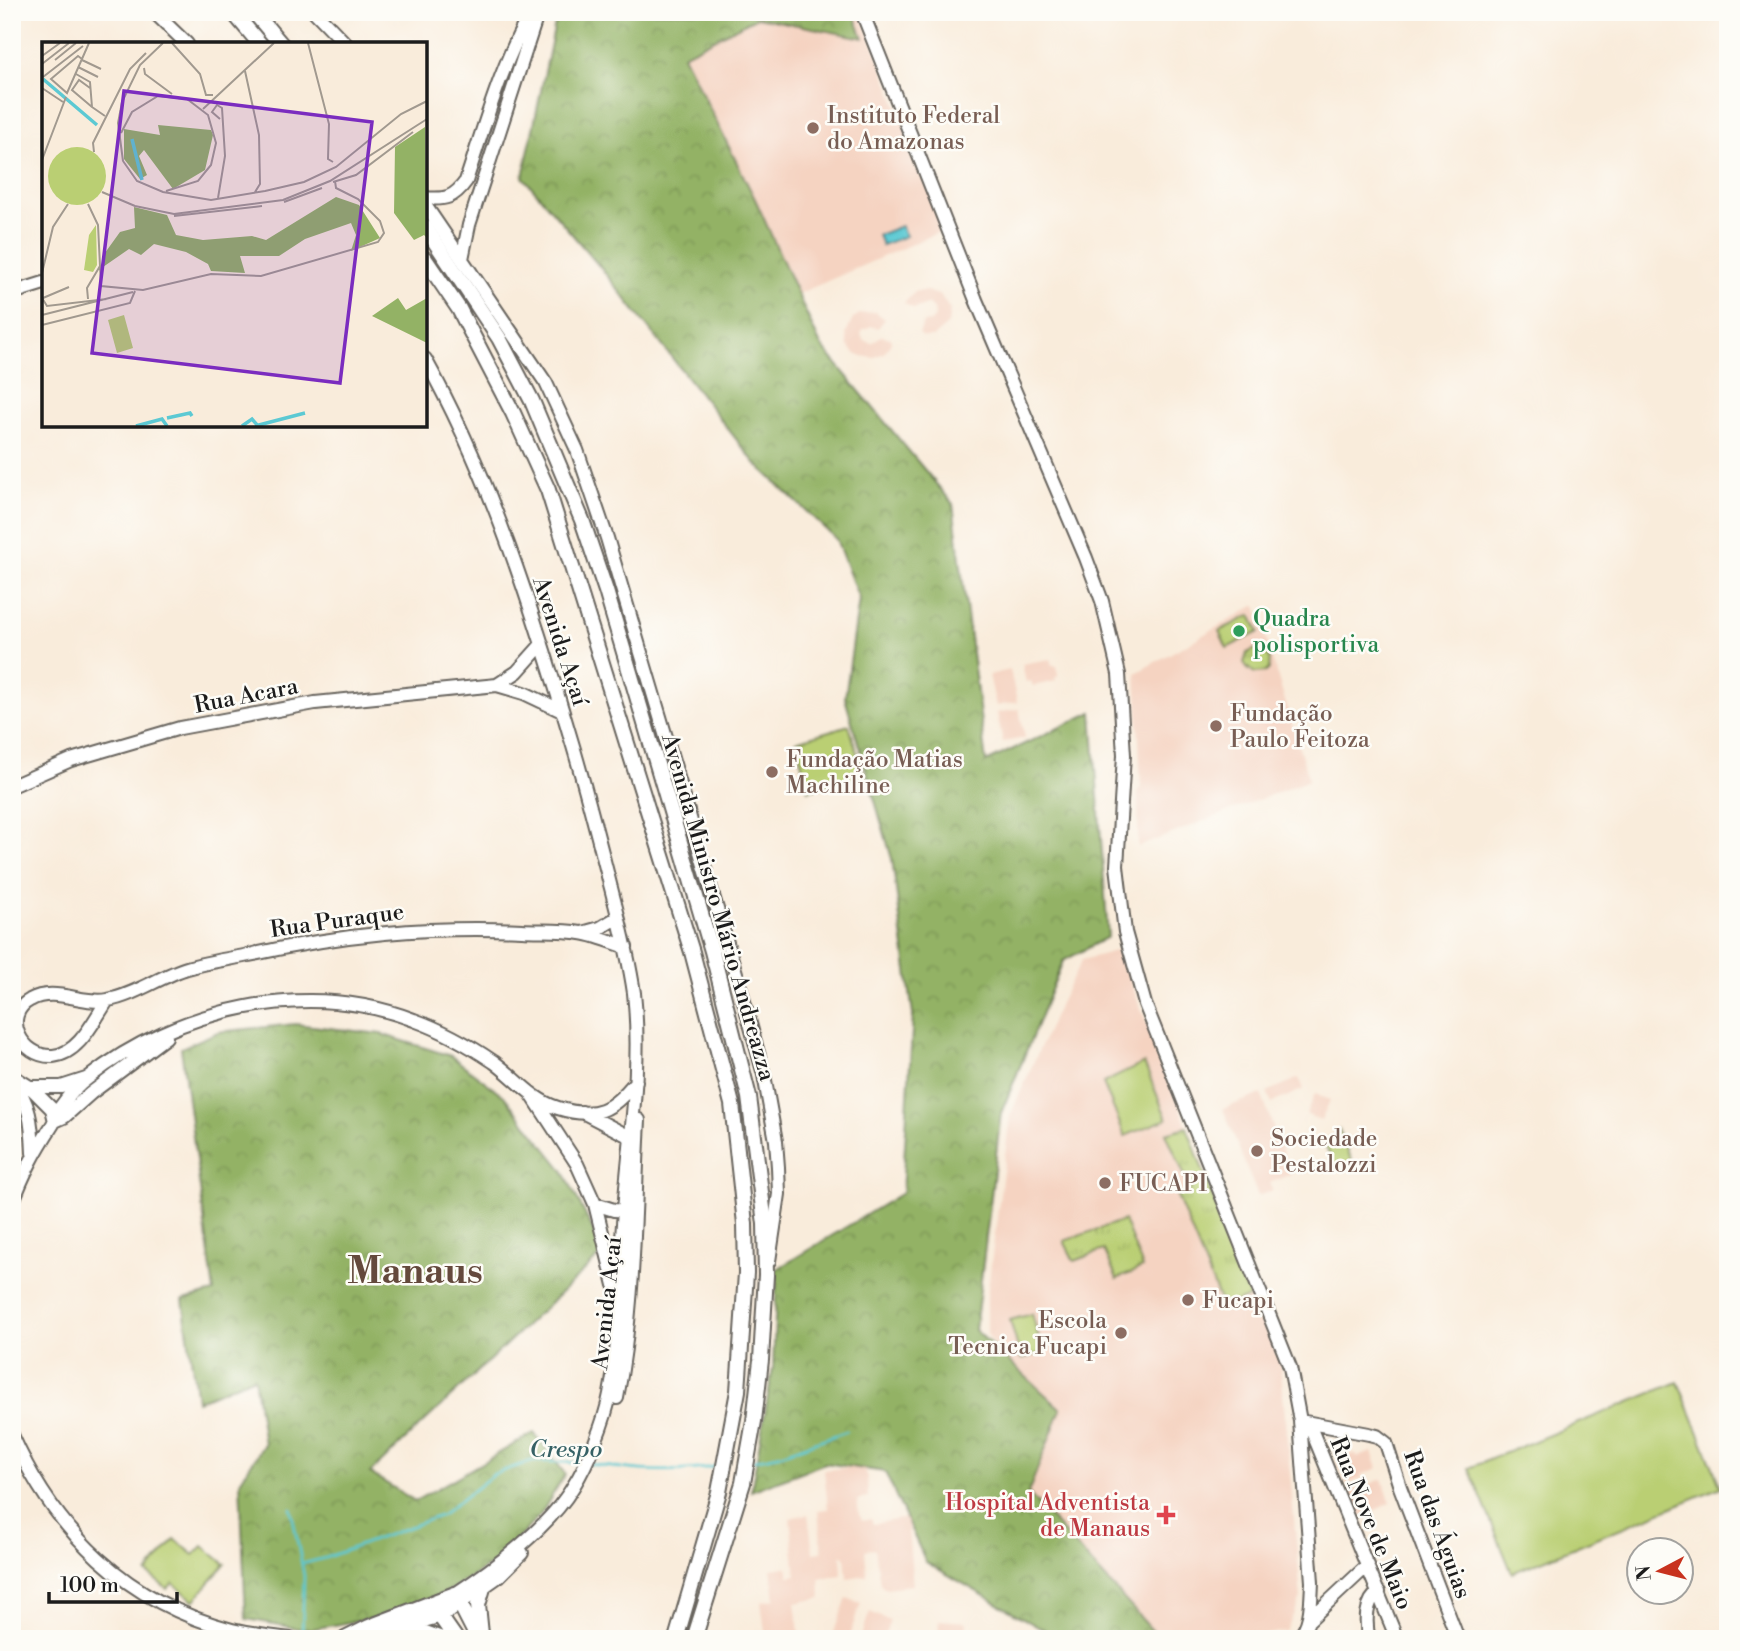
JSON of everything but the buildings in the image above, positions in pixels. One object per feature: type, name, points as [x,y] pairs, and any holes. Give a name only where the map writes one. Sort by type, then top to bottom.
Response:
[{"type":"main road","points":[[233,12],[258,42]]},
{"type":"main road","points":[[254,12],[279,42]]},
{"type":"main road","name":"Avenida Ministro Mário Andreazza","points":[[427,230],[493,317],[555,453],[598,568],[712,951],[749,1097],[765,1224],[766,1275],[761,1360],[743,1483],[694,1639]]},
{"type":"main road","name":"Avenida Ministro Mário Andreazza","points":[[427,262],[459,309],[513,413],[548,490],[678,903],[732,1104],[745,1224],[746,1273],[738,1391],[719,1492],[676,1639]]},
{"type":"main road","points":[[459,309],[477,322],[493,317]]},
{"type":"main road","points":[[600,657],[622,649]]},
{"type":"main road","points":[[480,1639],[478,1605],[483,1588]]},
{"type":"main road","points":[[388,1631],[457,1599],[480,1639]]},
{"type":"main road","points":[[346,1639],[369,1627],[435,1610]]},
{"type":"main road","points":[[435,1610],[456,1639]]},
{"type":"main road","points":[[346,1639],[388,1631],[417,1630],[442,1639]]},
{"type":"street","points":[[154,12],[185,42]]},
{"type":"street","points":[[315,12],[344,42]]},
{"type":"street","points":[[427,198],[451,198],[466,181],[503,72],[531,12]]},
{"type":"street","points":[[462,259],[469,225],[519,78],[538,12]]},
{"type":"street","points":[[862,12],[976,300],[1102,601],[1119,674],[1122,716],[1124,766],[1117,866],[1125,932],[1144,1004],[1290,1367],[1304,1423],[1312,1582],[1307,1621],[1303,1634],[1297,1639]]},
{"type":"street","points":[[503,72],[519,78]]},
{"type":"street","points":[[466,181],[481,191]]},
{"type":"street","name":"Avenida Ministro Mário Andreazza","points":[[427,208],[462,259],[493,317]]},
{"type":"street","points":[[12,293],[42,284]]},
{"type":"street","points":[[493,317],[546,383],[577,450],[611,549],[741,990],[764,1075],[778,1167],[779,1194],[774,1241],[766,1275]]},
{"type":"street","name":"Avenida Açaí","points":[[427,362],[449,401],[480,473],[542,644],[590,803],[626,947],[634,996],[634,1139],[624,1359],[617,1397],[595,1464],[580,1492],[555,1523],[483,1588],[457,1599]]},
{"type":"street","points":[[497,685],[517,672],[542,644]]},
{"type":"street","name":"Rua Acara","points":[[12,786],[71,760],[180,728],[315,703],[497,685],[562,711]]},
{"type":"street","name":"Rua Puraque","points":[[582,933],[600,928],[618,917]]},
{"type":"street","name":"Rua Puraque","points":[[107,1001],[83,1036],[62,1055],[34,1054],[23,1042],[17,1028],[17,1013],[23,1004],[33,998],[47,995],[107,1001],[186,969],[343,936],[447,928],[582,933],[626,947]]},
{"type":"street","name":"Avenida Açaí","points":[[626,947],[635,966],[640,995],[642,1080],[634,1139]]},
{"type":"street","points":[[30,1087],[61,1087],[87,1079],[139,1046],[175,1029],[220,1013],[267,1003],[317,1001],[364,1006],[413,1019],[455,1037],[495,1063],[532,1095],[558,1108],[582,1112],[602,1111],[620,1101],[636,1081]]},
{"type":"street","points":[[55,1121],[64,1117],[91,1093],[153,1049],[175,1029]]},
{"type":"street","points":[[12,1077],[30,1087],[52,1109],[55,1121]]},
{"type":"street","points":[[12,1077],[31,1114],[33,1153]]},
{"type":"street","points":[[12,1204],[33,1153],[60,1109],[87,1079]]},
{"type":"street","points":[[532,1095],[577,1164],[595,1203],[619,1303]]},
{"type":"street","points":[[582,1112],[634,1139]]},
{"type":"street","points":[[595,1203],[630,1211]]},
{"type":"street","name":"Avenida Açaí","points":[[457,1599],[549,1518],[572,1489],[588,1459],[610,1395],[630,1211]]},
{"type":"street","name":"Rua das Águias","points":[[1304,1423],[1369,1434],[1386,1443],[1458,1639]]},
{"type":"street","name":"Rua Nove de Maio","points":[[1304,1423],[1368,1565],[1397,1639]]},
{"type":"street","points":[[12,1435],[29,1471],[61,1520],[82,1545],[127,1582],[177,1611],[232,1630],[290,1639]]},
{"type":"street","points":[[1307,1621],[1368,1565]]},
{"type":"street","points":[[1368,1639],[1368,1612],[1374,1595],[1379,1592]]},
{"type":"shaded area","name":"Instituto Federal do Amazonas","points":[[770,12],[860,12],[946,229],[798,294],[756,201],[683,55]]},
{"type":"shaded area","points":[[916,291],[927,291],[941,296],[950,310],[948,324],[933,337],[919,334],[923,323],[931,322],[935,317],[934,309],[927,304],[914,309],[904,303]]},
{"type":"shaded area","points":[[875,312],[885,319],[878,328],[871,326],[863,330],[863,340],[872,343],[881,336],[891,338],[891,343],[884,353],[873,358],[857,355],[848,346],[846,333],[853,319],[859,314]]},
{"type":"shaded area","name":"Fundação Paulo Feitoza","points":[[1256,605],[1309,780],[1138,847],[1138,790],[1141,788],[1136,673]]},
{"type":"shaded area","points":[[1050,659],[1052,666],[1057,666],[1056,681],[1033,686],[1031,681],[1026,682],[1022,664]]},
{"type":"shaded area","points":[[1010,670],[1017,702],[996,706],[989,675]]},
{"type":"shaded area","points":[[1019,709],[1025,738],[1003,742],[997,713]]},
{"type":"shaded area","points":[[1123,949],[1131,983],[1279,1360],[1301,1598],[1286,1631],[1239,1639],[1160,1639],[956,1431],[1008,1366],[987,1334],[987,1296],[1010,1116],[1057,1009],[1082,960]]},
{"type":"shaded area","points":[[1299,1078],[1304,1089],[1272,1103],[1267,1092]]},
{"type":"shaded area","points":[[1261,1094],[1291,1174],[1270,1183],[1273,1190],[1258,1196],[1223,1109]]},
{"type":"shaded area","points":[[1315,1094],[1330,1100],[1321,1121],[1306,1114]]},
{"type":"shaded area","points":[[1372,1452],[1378,1468],[1347,1484],[1337,1460],[1355,1453],[1357,1457]]},
{"type":"shaded area","points":[[863,1466],[867,1476],[868,1498],[857,1500],[859,1515],[863,1521],[871,1519],[873,1524],[907,1518],[913,1585],[885,1588],[880,1583],[875,1549],[865,1550],[867,1575],[847,1578],[845,1556],[841,1555],[842,1575],[820,1578],[821,1598],[795,1603],[800,1639],[766,1639],[761,1602],[775,1599],[771,1569],[787,1567],[789,1576],[796,1575],[790,1518],[808,1514],[813,1553],[822,1552],[818,1510],[828,1509],[824,1470]]},
{"type":"shaded area","points":[[1382,1479],[1391,1503],[1359,1517],[1349,1493]]},
{"type":"shaded area","points":[[847,1598],[861,1603],[848,1639],[831,1639]]},
{"type":"shaded area","points":[[870,1612],[890,1621],[883,1639],[860,1639]]},
{"type":"shaded area","points":[[939,1620],[967,1622],[965,1639],[938,1639]]},
{"type":"green space","points":[[561,12],[853,12],[863,38],[757,17],[683,55],[756,201],[820,344],[953,504],[986,762],[1092,712],[1108,937],[1063,961],[1001,1113],[975,1330],[1061,1409],[1028,1493],[1160,1639],[1059,1639],[926,1562],[885,1472],[825,1463],[751,1491],[773,1368],[777,1269],[902,1193],[913,1015],[892,859],[845,698],[859,599],[836,539],[755,463],[601,268],[523,177],[556,19]]},
{"type":"green space","name":"Quadra polisportiva","points":[[1251,615],[1259,632],[1227,648],[1219,631]]},
{"type":"green space","points":[[1256,649],[1265,650],[1270,659],[1266,672],[1254,673],[1249,668],[1248,670],[1244,663],[1247,653]]},
{"type":"green space","points":[[849,725],[864,777],[808,790],[796,741]]},
{"type":"green space","points":[[295,1024],[381,1034],[451,1056],[504,1096],[563,1170],[604,1252],[370,1473],[415,1501],[534,1433],[565,1474],[541,1514],[497,1561],[445,1593],[374,1618],[306,1630],[246,1619],[240,1481],[264,1444],[254,1377],[197,1401],[183,1300],[214,1292],[181,1048],[218,1032]]},
{"type":"green space","points":[[1144,1063],[1167,1119],[1125,1136],[1103,1083]]},
{"type":"green space","points":[[1187,1127],[1250,1297],[1223,1308],[1177,1196],[1191,1190],[1166,1133]]},
{"type":"green space","points":[[1339,1130],[1352,1161],[1336,1169],[1323,1140],[1333,1138]]},
{"type":"green space","points":[[1124,1220],[1143,1268],[1117,1279],[1104,1250],[1074,1261],[1064,1241]]},
{"type":"green space","points":[[1032,1314],[1043,1353],[1021,1359],[1010,1320]]},
{"type":"green space","points":[[1678,1382],[1721,1487],[1512,1573],[1469,1468]]},
{"type":"green space","points":[[175,1539],[194,1555],[203,1546],[225,1564],[194,1601],[173,1583],[167,1589],[147,1573]]},
{"type":"water","points":[[901,226],[906,236],[882,245],[878,235]]},
{"type":"waterway","name":"Crespo","points":[[753,1460],[778,1455],[847,1431]]},
{"type":"waterway","name":"Crespo","points":[[302,1564],[442,1515],[494,1474],[532,1461],[580,1463]]},
{"type":"waterway","name":"Crespo","points":[[590,1464],[654,1471],[719,1466]]},
{"type":"waterway","name":"Crespo","points":[[291,1508],[304,1576],[302,1639]]},
{"type":"place","name":"Instituto Federal do Amazonas","points":[[813,128]]},
{"type":"place","name":"Quadra polisportiva","points":[[1239,631]]},
{"type":"place","name":"Fundação Paulo Feitoza","points":[[1216,726]]},
{"type":"place","name":"Fundação Matias Machiline","points":[[772,772]]},
{"type":"place","name":"Sociedade Pestalozzi","points":[[1257,1151]]},
{"type":"place","name":"FUCAPI","points":[[1105,1183]]},
{"type":"place","name":"Fucapi","points":[[1188,1300]]},
{"type":"place","name":"Escola Tecnica Fucapi","points":[[1121,1333]]},
{"type":"place","name":"Hospital Adventista de Manaus","points":[[1166,1515]]},
{"type":"district","name":"Manaus","points":[[415,1270]]}]
